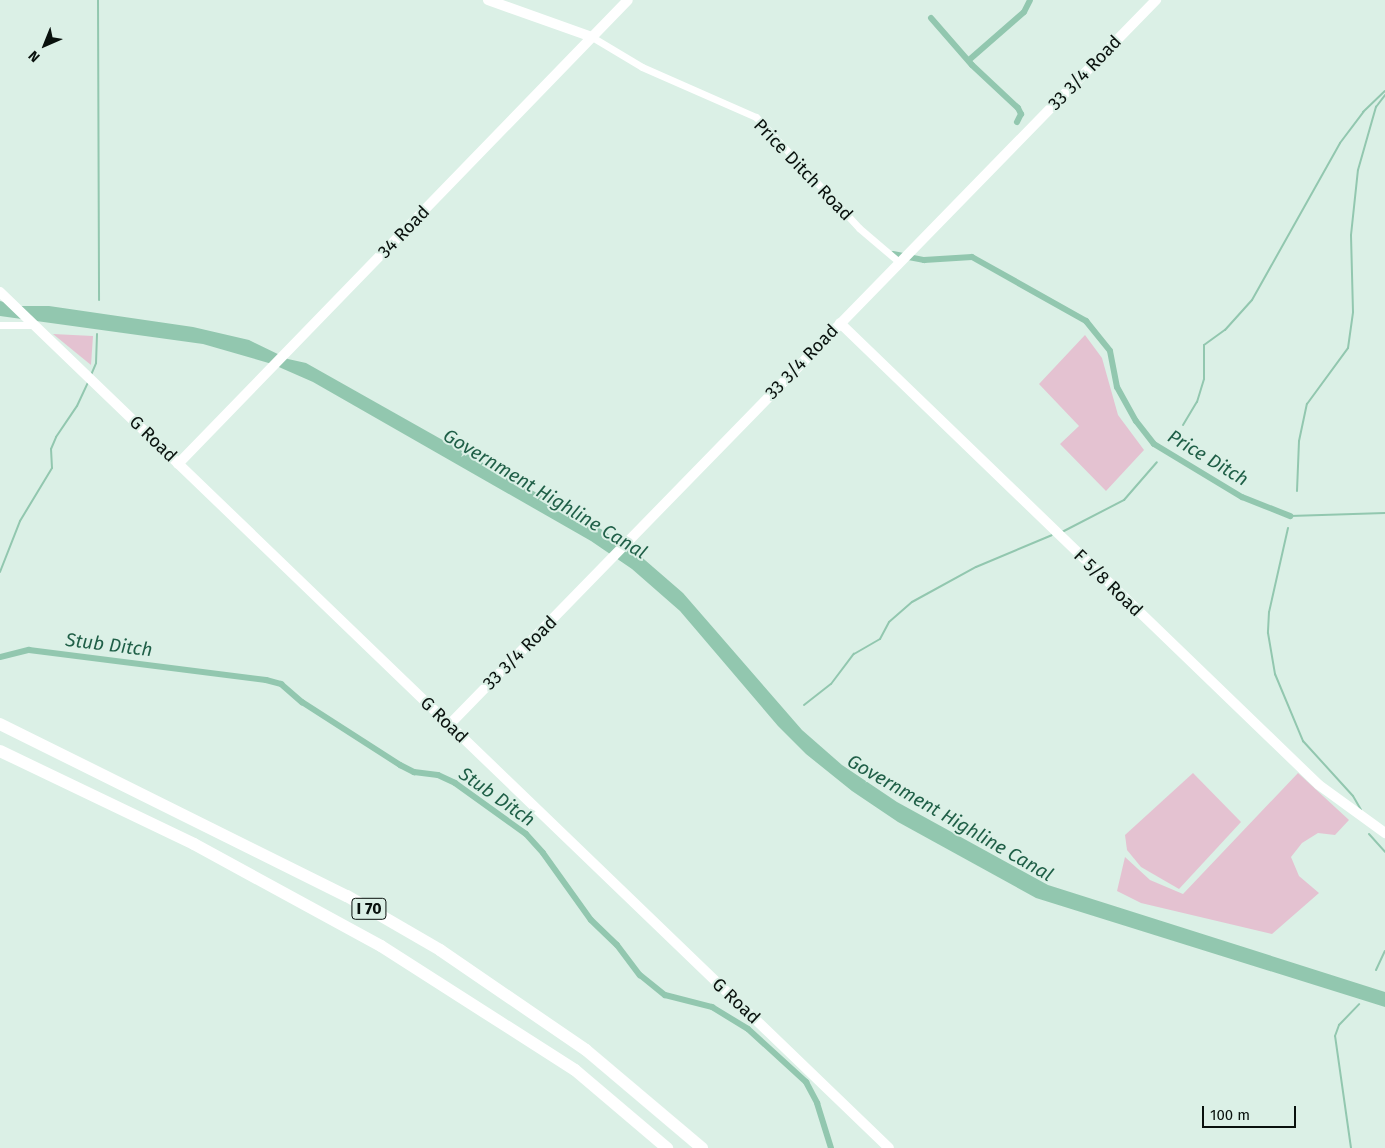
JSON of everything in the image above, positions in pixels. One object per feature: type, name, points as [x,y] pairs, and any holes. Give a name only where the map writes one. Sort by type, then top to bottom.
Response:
[{"type":"highway","name":"I 70","points":[[0,724],[347,896],[432,945],[487,980],[586,1050],[702,1148]]},
{"type":"highway","name":"I 70","points":[[0,751],[194,844],[381,946],[575,1070],[667,1148]]},
{"type":"street","points":[[488,0],[592,38]]},
{"type":"street","name":"34 Road","points":[[178,464],[284,357],[628,0]]},
{"type":"street","name":"33 3/4 Road","points":[[449,725],[1156,0]]},
{"type":"street","name":"Price Ditch Road","points":[[592,38],[642,67],[756,117],[859,228],[899,262]]},
{"type":"street","name":"G Road","points":[[0,292],[889,1148]]},
{"type":"street","points":[[0,325],[30,321]]},
{"type":"street","name":"F 5/8 Road","points":[[840,323],[1319,785],[1385,832]]},
{"type":"shaded area","points":[[0,301],[21,306],[49,306],[193,327],[249,340],[288,359],[306,363],[606,532],[619,545],[638,554],[683,593],[802,730],[842,765],[897,802],[1048,885],[1385,992],[1385,1007],[1036,898],[898,822],[852,791],[806,754],[778,726],[680,611],[632,569],[591,541],[313,382],[272,364],[203,344],[0,316]]},
{"type":"shaded area","points":[[53,334],[93,336],[91,365]]},
{"type":"shaded area","points":[[1085,335],[1102,358],[1118,415],[1144,450],[1106,491],[1060,444],[1079,426],[1039,384]]},
{"type":"shaded area","points":[[1193,773],[1241,822],[1179,889],[1141,867],[1127,850],[1125,835]]},
{"type":"shaded area","points":[[1298,773],[1349,820],[1335,835],[1318,833],[1302,843],[1291,857],[1299,876],[1319,893],[1272,934],[1141,903],[1117,891],[1125,857],[1150,880],[1183,894]]},
{"type":"waterway","points":[[98,0],[99,300]]},
{"type":"waterway","points":[[969,60],[1024,12],[1030,0]]},
{"type":"waterway","points":[[931,18],[972,65],[1018,108],[1021,114],[1017,122]]},
{"type":"waterway","points":[[1183,425],[1197,402],[1204,379],[1204,345],[1225,330],[1252,300],[1340,143],[1363,112],[1385,91]]},
{"type":"waterway","points":[[1297,491],[1299,441],[1307,404],[1348,348],[1353,312],[1351,235],[1358,170],[1376,107],[1385,95]]},
{"type":"waterway","name":"Price Ditch","points":[[893,254],[924,260],[972,257],[1086,321],[1110,351],[1117,387],[1136,421],[1154,444],[1242,497],[1290,516]]},
{"type":"waterway","points":[[91,375],[96,363],[97,334]]},
{"type":"waterway","points":[[0,572],[20,521],[52,468],[51,449],[56,437],[77,406],[88,382]]},
{"type":"waterway","points":[[1062,532],[1124,500],[1157,462]]},
{"type":"waterway","name":"Price Ditch","points":[[1290,516],[1385,513]]},
{"type":"waterway","points":[[1288,528],[1269,612],[1268,633],[1275,674],[1303,741],[1353,796],[1361,810]]},
{"type":"waterway","points":[[804,705],[831,684],[854,654],[880,639],[889,622],[912,602],[976,567],[1052,535]]},
{"type":"waterway","name":"Stub Ditch","points":[[0,657],[29,650],[266,680],[281,684],[302,702],[400,765],[414,772],[438,775],[455,783],[526,834],[543,853],[591,920],[617,945],[640,975],[665,995],[712,1007],[748,1029],[806,1082],[817,1103],[831,1148]]},
{"type":"waterway","points":[[1369,834],[1385,852]]},
{"type":"waterway","points":[[1376,970],[1385,951]]},
{"type":"waterway","points":[[1351,1148],[1335,1036],[1339,1025],[1359,1004]]},
{"type":"water label","name":"Government Highline Canal","points":[[545,494]]},
{"type":"water label","name":"Government Highline Canal","points":[[950,818]]}]
